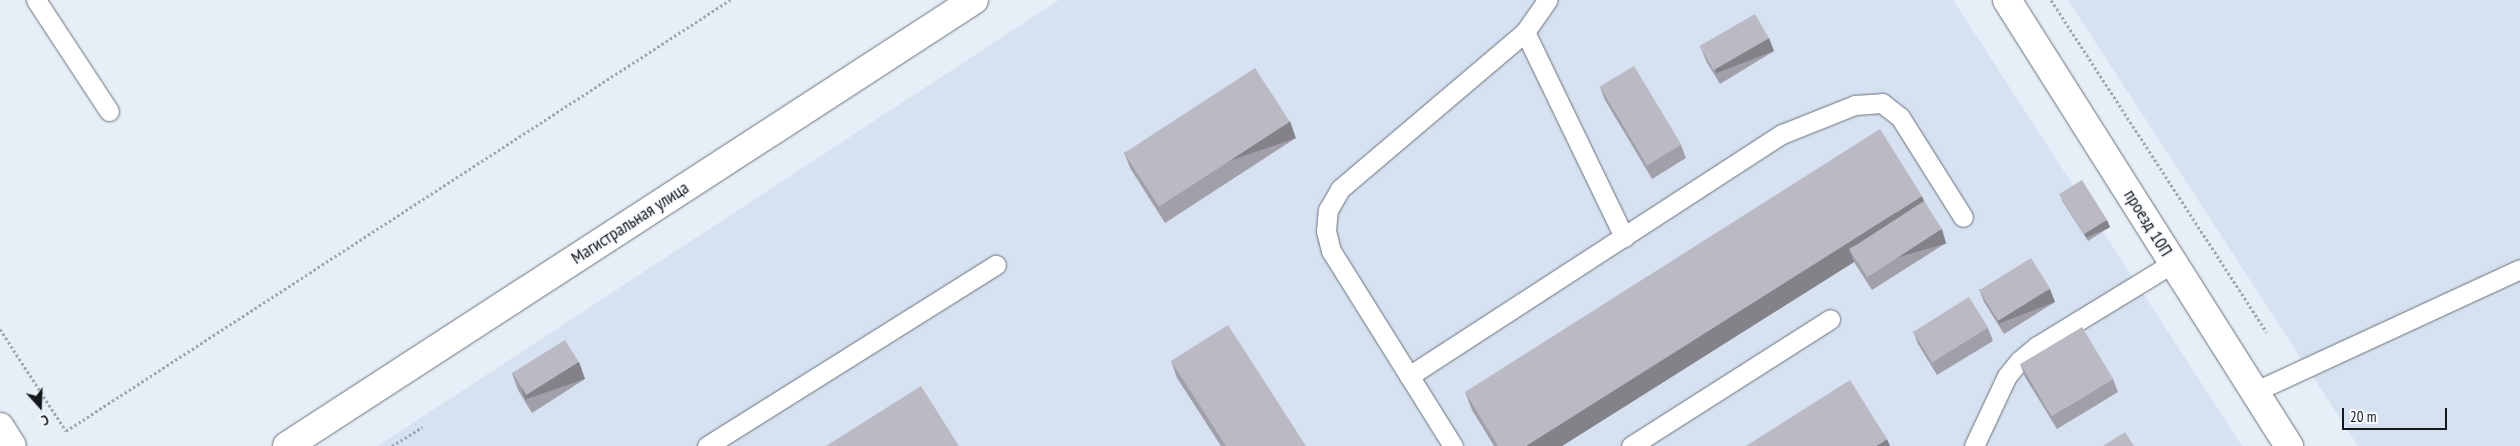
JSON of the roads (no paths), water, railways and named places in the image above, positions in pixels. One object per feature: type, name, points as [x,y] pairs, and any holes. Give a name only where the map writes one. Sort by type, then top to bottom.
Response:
[{"type":"main road","name":"Магистральная улица","points":[[287,446],[974,0]]},
{"type":"main road","name":"проезд 10П","points":[[2007,0],[2289,446]]},
{"type":"main road","points":[[0,427],[12,446]]},
{"type":"lane","points":[[36,0],[110,111]]},
{"type":"lane","points":[[1453,446],[1332,251],[1326,231],[1328,210],[1340,189],[1525,32],[1547,0]]},
{"type":"lane","points":[[1525,32],[1624,236]]},
{"type":"lane","points":[[1409,376],[1782,134],[1855,105],[1882,104],[1900,117],[1963,217]]},
{"type":"lane","points":[[1974,446],[2007,376],[2019,361],[2037,346],[2173,263]]},
{"type":"lane","points":[[707,446],[996,265]]},
{"type":"lane","points":[[2254,392],[2520,269]]},
{"type":"lane","points":[[1631,446],[1830,319]]}]
